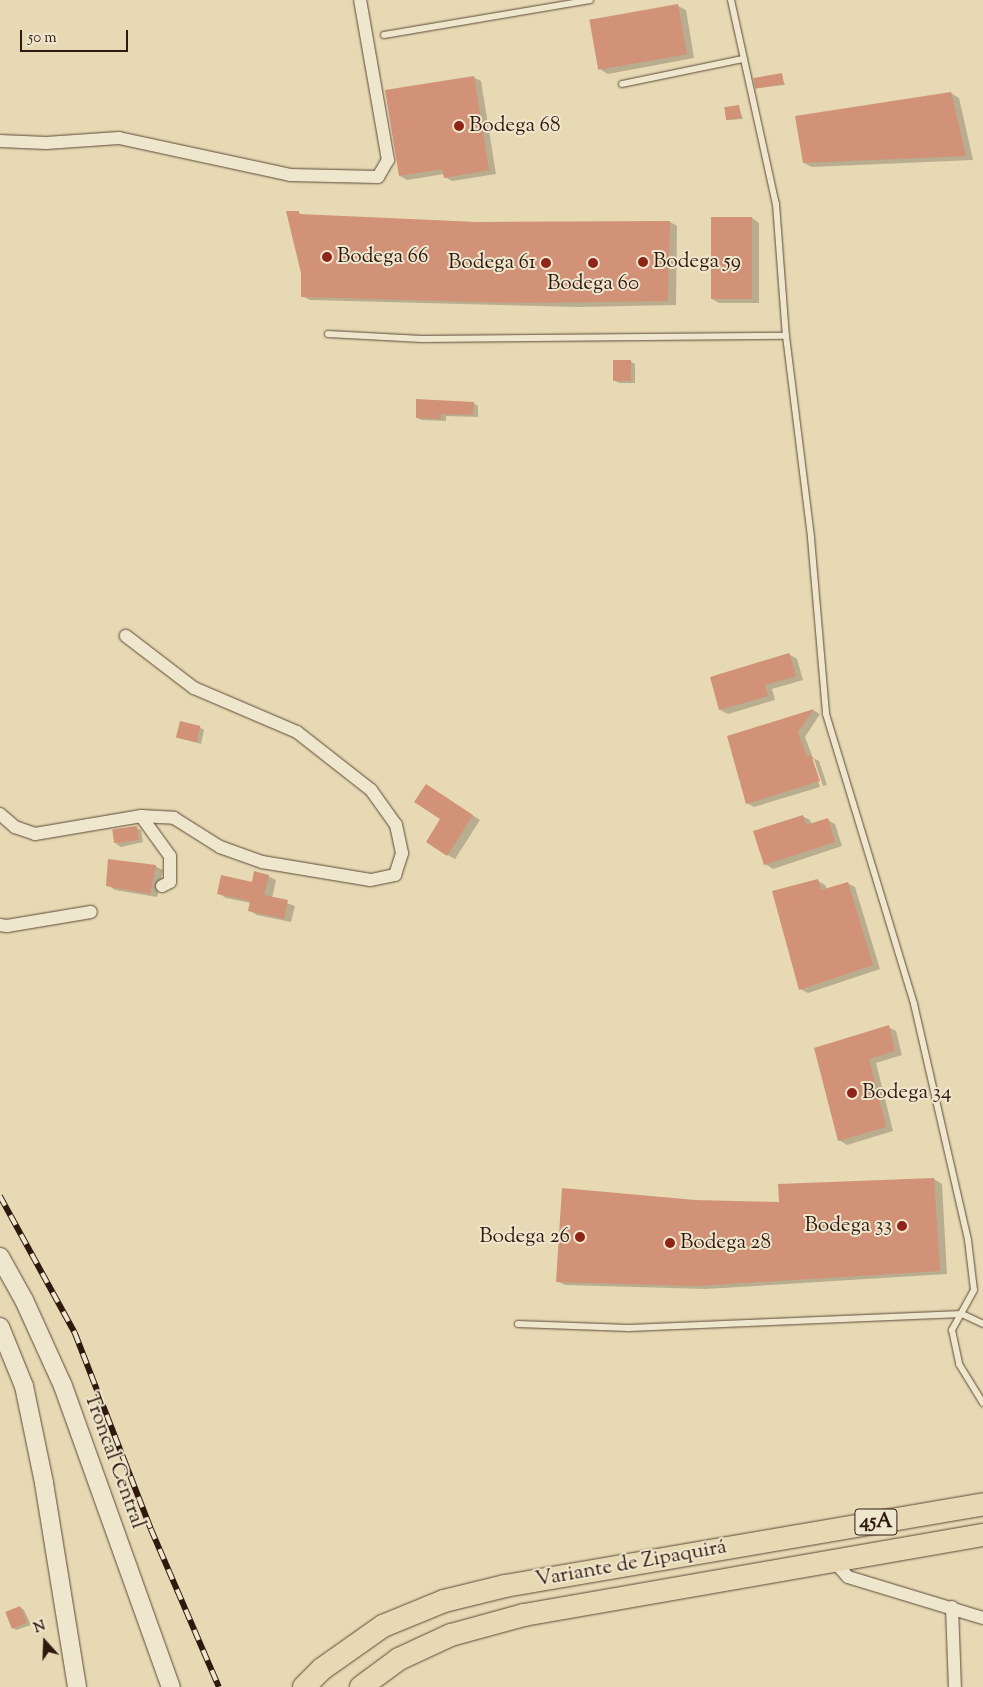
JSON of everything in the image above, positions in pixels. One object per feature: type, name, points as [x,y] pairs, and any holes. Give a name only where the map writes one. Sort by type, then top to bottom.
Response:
[{"type":"highway","name":"Variante de Zipaquirá","points":[[304,1687],[322,1669],[383,1626],[444,1601],[505,1586],[769,1539],[983,1504]]},
{"type":"highway","name":"Variante de Zipaquirá","points":[[361,1687],[399,1658],[460,1632],[524,1614],[983,1535]]},
{"type":"main road","name":"Troncal Central","points":[[0,1257],[24,1300],[62,1386],[172,1687]]},
{"type":"main road","points":[[0,1327],[24,1386],[44,1483],[77,1687]]},
{"type":"street","points":[[0,141],[46,143],[119,138],[290,175],[378,177],[388,160],[360,0]]},
{"type":"street","points":[[0,814],[15,827],[35,834],[141,816],[174,818],[220,847],[262,862],[370,880],[396,876],[402,854],[396,825],[371,790],[297,732],[194,688],[126,636]]},
{"type":"street","points":[[141,816],[170,856],[170,882],[162,886]]},
{"type":"street","points":[[0,925],[7,926],[91,912]]},
{"type":"street","points":[[834,1561],[848,1576],[983,1618]]},
{"type":"street","points":[[952,1607],[955,1687]]},
{"type":"lane","points":[[384,35],[590,0]]},
{"type":"lane","points":[[731,0],[776,204],[786,336],[811,538],[826,714],[914,1004],[968,1240],[974,1290],[952,1330],[960,1364],[983,1403]]},
{"type":"lane","points":[[622,84],[743,59]]},
{"type":"lane","points":[[328,334],[422,340],[786,336]]},
{"type":"lane","points":[[518,1324],[629,1328],[962,1314],[983,1324]]},
{"type":"building","points":[[678,4],[687,54],[598,70],[589,20]]},
{"type":"building","points":[[782,73],[784,84],[755,89],[753,78]]},
{"type":"building","points":[[474,76],[489,170],[444,178],[442,169],[399,176],[385,90]]},
{"type":"building","points":[[951,92],[966,156],[803,163],[795,116]]},
{"type":"building","points":[[739,105],[741,118],[726,120],[724,107]]},
{"type":"building","points":[[286,211],[299,211],[299,214],[477,222],[670,221],[668,301],[522,303],[301,297],[301,273]]},
{"type":"building","points":[[711,217],[752,217],[752,299],[711,299]]},
{"type":"building","points":[[613,360],[631,360],[631,381],[613,381]]},
{"type":"building","points":[[416,399],[474,402],[473,415],[441,414],[441,419],[416,418]]},
{"type":"building","points":[[789,653],[796,676],[765,685],[768,696],[719,710],[710,677]]},
{"type":"building","points":[[814,709],[798,732],[807,757],[811,755],[820,781],[746,804],[727,736]]},
{"type":"building","points":[[180,721],[200,726],[196,743],[176,737]]},
{"type":"building","points":[[426,784],[473,815],[447,856],[426,842],[440,819],[414,802]]},
{"type":"building","points":[[803,815],[806,825],[828,818],[835,842],[764,865],[753,831]]},
{"type":"building","points":[[137,826],[139,840],[114,843],[112,829]]},
{"type":"building","points":[[108,859],[156,865],[150,894],[106,886]]},
{"type":"building","points":[[254,871],[269,875],[264,895],[288,900],[284,919],[248,911],[250,901],[217,894],[221,875],[252,882]]},
{"type":"building","points":[[818,879],[821,890],[848,882],[873,965],[799,990],[772,891]]},
{"type":"building","name":"Bodega 34","points":[[889,1025],[895,1051],[869,1059],[886,1127],[838,1141],[814,1048]]},
{"type":"building","points":[[934,1178],[940,1271],[697,1286],[556,1282],[562,1188],[695,1200],[779,1202],[778,1184]]},
{"type":"building","points":[[20,1606],[27,1623],[12,1629],[5,1612]]},
{"type":"railway","points":[[0,1196],[75,1333],[151,1529],[219,1687]]},
{"type":"place","name":"Bodega 68","points":[[459,126]]},
{"type":"place","name":"Bodega 66","points":[[327,257]]},
{"type":"place","name":"Bodega 59","points":[[643,262]]},
{"type":"place","name":"Bodega 61","points":[[546,263]]},
{"type":"place","name":"Bodega 60","points":[[593,263]]},
{"type":"place","name":"Bodega 34","points":[[852,1093]]},
{"type":"place","name":"Bodega 33","points":[[902,1226]]},
{"type":"place","name":"Bodega 26","points":[[580,1237]]},
{"type":"place","name":"Bodega 28","points":[[670,1243]]}]
